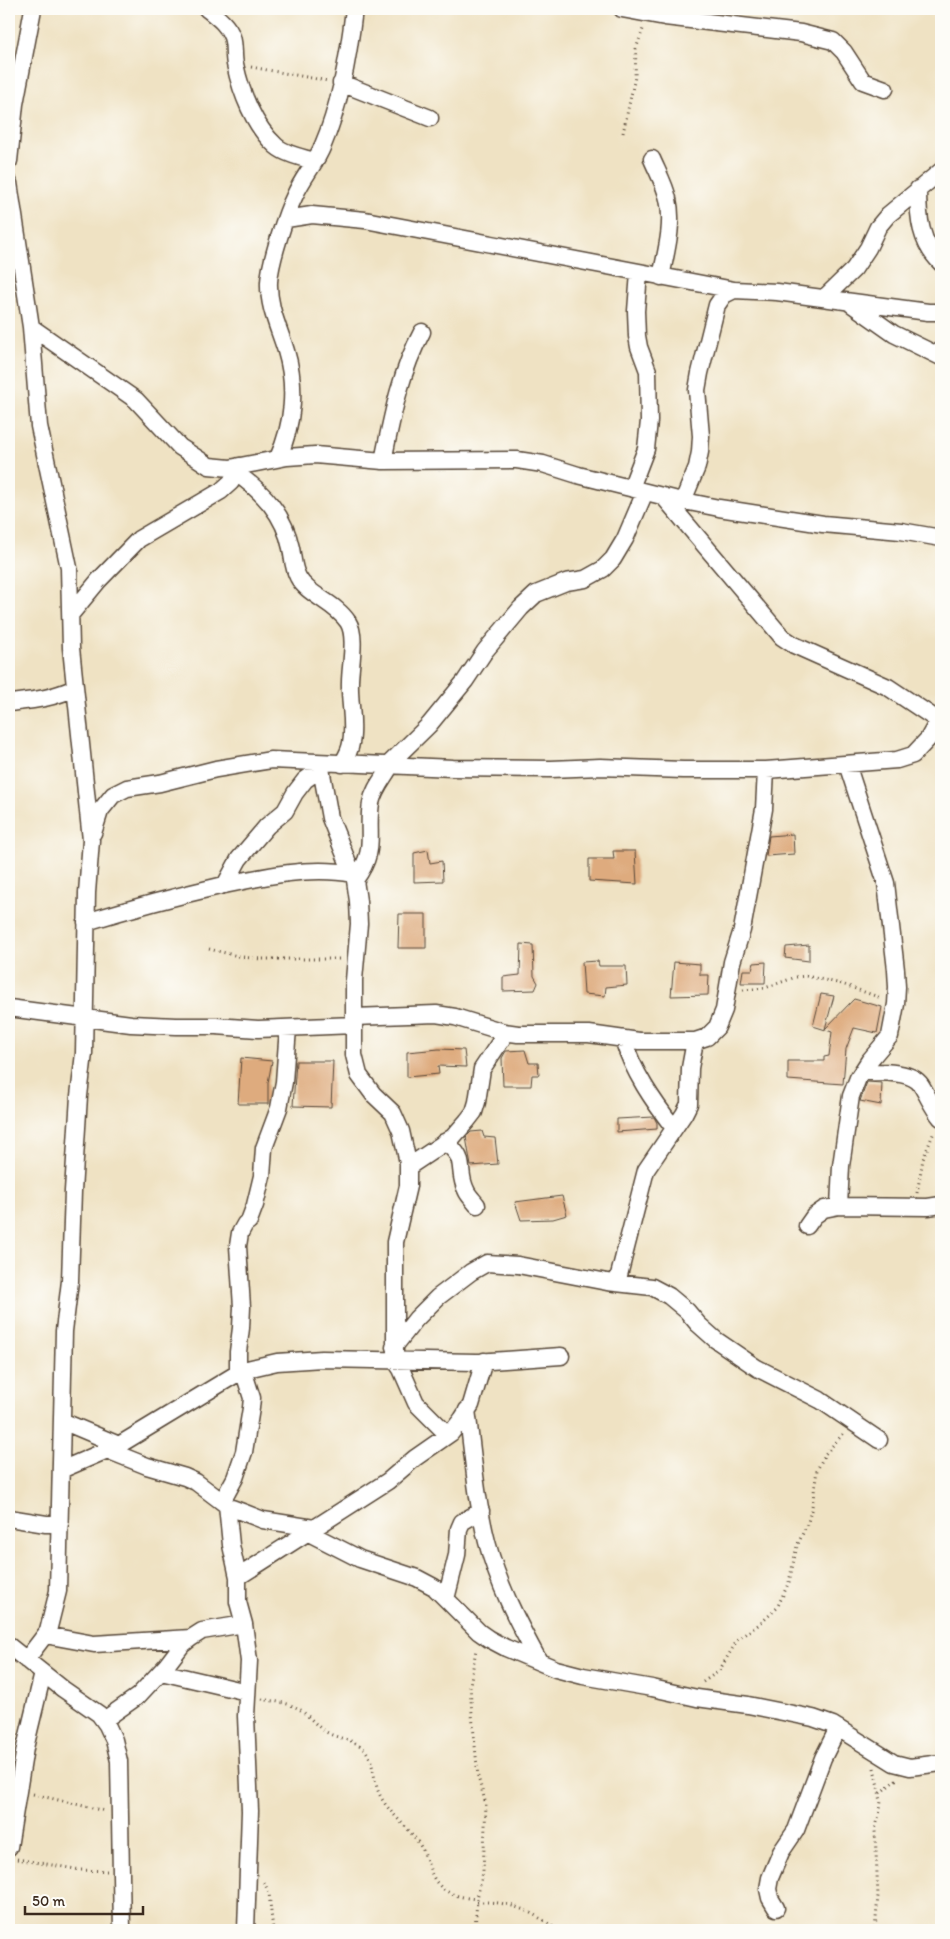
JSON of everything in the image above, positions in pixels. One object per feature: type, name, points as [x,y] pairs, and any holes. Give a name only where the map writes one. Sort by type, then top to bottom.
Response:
[{"type":"street","points":[[9,161],[12,107],[33,9]]},
{"type":"street","points":[[207,9],[224,24],[232,36],[235,65],[251,113],[277,147],[315,161]]},
{"type":"street","points":[[278,458],[289,427],[293,393],[288,360],[270,300],[269,280],[295,194],[315,161],[332,122],[354,9]]},
{"type":"street","points":[[622,9],[674,18],[773,28],[833,41],[844,52],[863,81],[885,89]]},
{"type":"street","points":[[341,83],[430,118]]},
{"type":"street","points":[[652,159],[668,196],[670,208],[668,240],[661,277]]},
{"type":"street","points":[[824,298],[854,269],[868,248],[878,227],[888,215],[941,171]]},
{"type":"street","points":[[9,182],[31,327],[39,426],[69,568],[71,648],[90,840],[86,922],[84,1053],[79,1096],[73,1191],[70,1281],[64,1332],[58,1591],[55,1610],[45,1635],[26,1660]]},
{"type":"street","points":[[918,189],[918,209],[924,240],[941,263]]},
{"type":"street","points":[[286,219],[312,216],[365,220],[734,290],[777,292],[941,312]]},
{"type":"street","points":[[354,877],[363,870],[369,854],[373,794],[390,765],[429,725],[465,681],[485,651],[521,608],[536,594],[566,582],[585,579],[604,569],[613,559],[625,539],[638,490],[650,421],[648,371],[639,348],[637,336],[636,310],[639,273]]},
{"type":"street","points":[[683,501],[697,467],[700,452],[701,436],[698,390],[704,355],[717,305],[724,295],[734,290]]},
{"type":"street","points":[[848,302],[894,334],[941,357]]},
{"type":"street","points":[[31,327],[136,400],[160,428],[180,447],[209,466],[238,470],[265,496],[277,513],[288,541],[298,579],[306,588],[340,612],[349,624],[352,634],[350,684],[353,731],[349,753],[342,764]]},
{"type":"street","points":[[383,461],[401,381],[407,363],[422,332]]},
{"type":"street","points":[[71,614],[99,580],[139,539],[222,491],[232,482],[238,470],[278,458],[314,456],[383,461],[517,460],[544,464],[578,475],[683,501],[823,524],[901,531],[941,538]]},
{"type":"street","points":[[90,840],[100,811],[113,795],[128,788],[160,783],[216,769],[271,760],[321,765],[766,770],[897,760],[912,755],[928,739],[940,718],[888,687],[794,645],[782,637],[663,496]]},
{"type":"street","points":[[9,703],[58,696],[75,688]]},
{"type":"street","points":[[839,1206],[841,1166],[851,1096],[862,1072],[890,1036],[896,1004],[896,970],[886,883],[848,764]]},
{"type":"street","points":[[321,765],[330,818],[354,877],[359,916],[354,1056],[359,1075],[373,1094],[392,1113],[401,1131],[408,1167],[408,1186],[395,1242],[395,1353],[416,1403],[448,1435]]},
{"type":"street","points":[[225,885],[239,859],[267,826],[285,811],[295,793],[321,765]]},
{"type":"street","points":[[9,1008],[131,1024],[258,1029],[288,1028],[436,1014],[455,1017],[506,1033],[589,1034],[639,1041],[695,1041],[707,1037],[717,1027],[724,1010],[732,962],[742,930],[761,828],[766,770]]},
{"type":"street","points":[[86,922],[142,905],[250,879],[301,872],[333,871],[354,877]]},
{"type":"street","points":[[246,1930],[250,1811],[247,1694],[249,1661],[244,1624],[238,1602],[238,1577],[225,1504],[244,1452],[252,1398],[241,1372],[238,1352],[242,1307],[238,1246],[240,1233],[249,1221],[255,1206],[262,1176],[264,1148],[280,1108],[288,1028]]},
{"type":"street","points":[[408,1167],[453,1137],[468,1122],[477,1102],[482,1069],[506,1033]]},
{"type":"street","points":[[623,1039],[628,1055],[641,1079],[674,1128]]},
{"type":"street","points":[[617,1283],[646,1170],[689,1104],[690,1068],[695,1041]]},
{"type":"street","points":[[862,1072],[896,1073],[914,1078],[921,1084],[932,1106],[941,1118]]},
{"type":"street","points":[[444,1142],[460,1158],[463,1181],[467,1192],[477,1205]]},
{"type":"street","points":[[807,1226],[814,1216],[824,1209],[839,1206],[915,1207],[941,1205]]},
{"type":"street","points":[[395,1353],[416,1319],[438,1297],[487,1263],[518,1265],[652,1288],[669,1296],[687,1310],[698,1324],[716,1340],[757,1368],[820,1400],[878,1440]]},
{"type":"street","points":[[61,1470],[113,1448],[241,1372],[277,1362],[395,1353],[484,1361],[561,1356]]},
{"type":"street","points":[[238,1577],[388,1481],[415,1458],[448,1435],[462,1419],[471,1404],[484,1361]]},
{"type":"street","points":[[468,1410],[473,1467],[488,1543],[504,1591],[539,1660]]},
{"type":"street","points":[[62,1421],[147,1466],[196,1482],[225,1504],[263,1520],[310,1530],[360,1559],[417,1578],[434,1587],[479,1632],[506,1648],[556,1668],[583,1676],[652,1688],[683,1696],[748,1705],[813,1718],[838,1728],[894,1762],[910,1767],[941,1763]]},
{"type":"street","points":[[446,1599],[457,1555],[459,1529],[462,1522],[481,1511]]},
{"type":"street","points":[[9,1518],[46,1524],[60,1524]]},
{"type":"street","points":[[104,1720],[138,1696],[161,1672],[182,1645],[191,1638],[202,1631],[244,1624]]},
{"type":"street","points":[[45,1635],[94,1644],[191,1638]]},
{"type":"street","points":[[9,1646],[99,1714],[114,1740],[119,1761],[122,1930]]},
{"type":"street","points":[[161,1672],[247,1694]]},
{"type":"street","points":[[9,1847],[25,1748],[43,1673]]},
{"type":"street","points":[[776,1908],[770,1898],[768,1889],[770,1878],[781,1852],[796,1830],[823,1758],[838,1728]]},
{"type":"path","points":[[623,133],[635,77],[636,49],[644,25],[644,13]]},
{"type":"path","points":[[235,65],[274,70],[341,83]]},
{"type":"path","points":[[209,950],[261,959],[356,959]]},
{"type":"path","points":[[727,992],[765,988],[796,977],[806,976],[842,984],[896,1004]]},
{"type":"path","points":[[915,1207],[924,1159],[941,1118]]},
{"type":"path","points":[[683,1696],[719,1671],[738,1639],[778,1608],[790,1582],[797,1546],[810,1515],[816,1470],[825,1454],[854,1424]]},
{"type":"path","points":[[475,1930],[477,1901],[483,1871],[486,1804],[477,1768],[470,1686],[479,1632]]},
{"type":"path","points":[[247,1694],[294,1706],[328,1733],[354,1742],[364,1748],[371,1759],[372,1771],[384,1804],[413,1834],[427,1858],[433,1877],[439,1885],[449,1892],[465,1898],[477,1901],[496,1901],[511,1905],[532,1913],[558,1930]]},
{"type":"path","points":[[875,1750],[874,1774],[881,1801],[875,1830],[878,1896],[875,1930]]},
{"type":"path","points":[[18,1791],[120,1814]]},
{"type":"path","points":[[9,1857],[81,1870],[122,1872]]},
{"type":"building","points":[[793,834],[794,854],[766,856],[769,836]]},
{"type":"building","points":[[428,850],[430,863],[442,861],[443,881],[414,882],[414,853]]},
{"type":"building","points":[[613,851],[635,851],[637,884],[589,881],[589,859],[614,859]]},
{"type":"building","points":[[399,914],[426,914],[426,948],[398,948]]},
{"type":"building","points":[[521,944],[533,945],[534,976],[538,983],[535,990],[503,991],[503,977],[520,975]]},
{"type":"building","points":[[809,945],[809,961],[785,958],[786,947]]},
{"type":"building","points":[[598,961],[599,966],[626,966],[627,985],[606,987],[605,996],[584,994],[582,962]]},
{"type":"building","points":[[674,962],[700,964],[700,975],[709,975],[708,995],[671,996]]},
{"type":"building","points":[[766,962],[765,983],[741,983],[743,970],[752,970],[754,963]]},
{"type":"building","points":[[821,994],[834,996],[825,1029],[854,999],[882,1007],[877,1033],[854,1028],[846,1049],[843,1084],[788,1080],[788,1061],[824,1061],[824,1057],[829,1056],[832,1032],[813,1026]]},
{"type":"building","points":[[439,1049],[464,1050],[466,1067],[438,1066],[439,1074],[407,1077],[407,1052]]},
{"type":"building","points":[[525,1050],[529,1063],[538,1063],[539,1075],[532,1075],[531,1086],[503,1086],[502,1058],[506,1051]]},
{"type":"building","points":[[241,1058],[272,1061],[268,1083],[268,1104],[238,1104]]},
{"type":"building","points":[[296,1061],[333,1061],[331,1107],[293,1106]]},
{"type":"building","points":[[867,1082],[882,1083],[881,1105],[860,1101]]},
{"type":"building","points":[[654,1117],[657,1129],[617,1132],[617,1119]]},
{"type":"building","points":[[482,1131],[484,1137],[495,1138],[498,1164],[471,1166],[466,1137],[471,1132]]},
{"type":"building","points":[[562,1196],[567,1215],[553,1219],[521,1220],[515,1202]]}]
